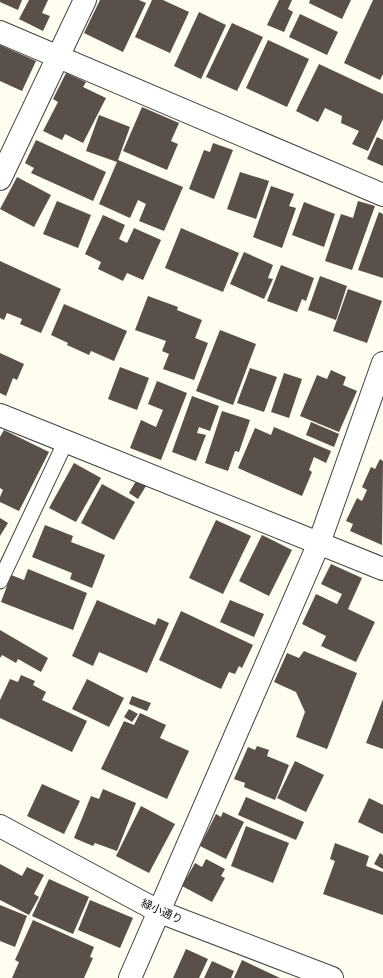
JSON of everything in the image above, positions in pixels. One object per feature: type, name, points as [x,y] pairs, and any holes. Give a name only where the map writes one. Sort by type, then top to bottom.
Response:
[{"type":"street","points":[[0,179],[85,0]]},
{"type":"street","points":[[0,32],[383,195]]},
{"type":"street","points":[[130,978],[160,912],[319,543],[383,363]]},
{"type":"street","points":[[0,415],[383,569]]},
{"type":"street","name":"緑小通り","points":[[0,826],[160,912],[332,978]]},
{"type":"lane","points":[[0,581],[66,441]]},
{"type":"building","points":[[0,0],[22,0],[18,10],[0,2]]},
{"type":"building","points":[[29,0],[48,0],[42,13],[50,16],[43,31],[19,19]]},
{"type":"building","points":[[100,0],[139,0],[146,3],[123,52],[84,33]]},
{"type":"building","points":[[152,0],[163,0],[189,12],[170,53],[135,37]]},
{"type":"building","points":[[279,0],[292,0],[288,9],[293,12],[284,32],[267,25]]},
{"type":"building","points":[[310,0],[351,0],[342,19],[309,3]]},
{"type":"building","points":[[373,0],[383,0],[383,74],[380,80],[344,63]]},
{"type":"building","points":[[199,12],[226,25],[201,79],[174,66]]},
{"type":"building","points":[[300,14],[338,32],[327,55],[289,37]]},
{"type":"building","points":[[232,23],[263,37],[237,91],[206,77]]},
{"type":"building","points":[[268,40],[309,59],[287,107],[246,88]]},
{"type":"building","points":[[0,45],[36,61],[22,91],[0,81]]},
{"type":"building","points":[[319,64],[383,94],[383,119],[368,151],[352,144],[359,131],[341,123],[342,116],[325,108],[318,122],[296,111]]},
{"type":"building","points":[[66,73],[86,82],[83,87],[106,98],[83,143],[65,134],[62,140],[43,131],[58,102],[53,99]]},
{"type":"building","points":[[142,107],[179,123],[171,141],[178,144],[167,170],[123,151]]},
{"type":"building","points":[[99,115],[130,127],[118,160],[183,187],[164,231],[139,221],[146,204],[138,200],[130,218],[99,204],[117,162],[86,151]]},
{"type":"building","points":[[377,137],[383,140],[383,166],[367,159]]},
{"type":"building","points":[[36,140],[106,172],[93,201],[31,173],[34,168],[25,163]]},
{"type":"building","points":[[213,143],[233,150],[214,199],[189,189],[204,150],[210,152]]},
{"type":"building","points":[[240,172],[269,181],[256,219],[227,209]]},
{"type":"building","points":[[17,177],[51,195],[34,227],[0,209]]},
{"type":"building","points":[[271,186],[294,194],[289,206],[296,208],[282,248],[253,237]]},
{"type":"building","points":[[57,201],[91,215],[78,248],[43,234]]},
{"type":"building","points":[[358,201],[375,206],[352,270],[325,261],[341,214],[353,218]]},
{"type":"building","points":[[304,202],[335,214],[324,247],[292,235]]},
{"type":"building","points":[[379,212],[383,214],[383,278],[358,270]]},
{"type":"building","points":[[103,215],[125,225],[119,239],[127,243],[134,228],[161,240],[143,280],[127,273],[123,281],[98,269],[101,262],[85,254]]},
{"type":"building","points":[[181,228],[239,253],[223,292],[165,268]]},
{"type":"building","points":[[244,252],[273,265],[268,278],[273,279],[264,299],[230,284]]},
{"type":"building","points":[[0,261],[61,289],[41,333],[20,324],[22,319],[7,313],[4,320],[0,318]]},
{"type":"building","points":[[281,265],[314,278],[306,301],[302,299],[297,312],[267,301]]},
{"type":"building","points":[[320,276],[347,286],[336,320],[308,310]]},
{"type":"building","points":[[348,289],[382,301],[367,343],[333,331]]},
{"type":"building","points":[[148,296],[178,307],[177,310],[202,320],[195,338],[208,343],[194,380],[163,369],[169,354],[162,351],[166,341],[135,330]]},
{"type":"building","points":[[64,304],[127,331],[114,361],[91,351],[89,355],[67,345],[68,343],[51,335]]},
{"type":"building","points":[[220,330],[256,344],[233,405],[196,391]]},
{"type":"building","points":[[0,353],[24,364],[17,380],[13,378],[6,396],[0,393]]},
{"type":"building","points":[[120,367],[149,378],[137,410],[108,399]]},
{"type":"building","points":[[250,368],[277,377],[264,412],[237,403]]},
{"type":"building","points":[[331,370],[346,377],[343,385],[357,391],[339,432],[300,416],[317,375],[327,379]]},
{"type":"building","points":[[284,373],[302,379],[289,418],[271,412]]},
{"type":"building","points":[[157,381],[187,393],[161,460],[130,448],[141,420],[156,427],[163,410],[148,404]]},
{"type":"building","points":[[192,396],[219,406],[210,431],[199,427],[197,433],[206,435],[196,461],[172,452]]},
{"type":"building","points":[[222,411],[250,420],[239,452],[235,451],[228,471],[205,463]]},
{"type":"building","points":[[311,422],[339,434],[334,447],[306,435]]},
{"type":"building","points":[[274,427],[331,451],[326,463],[314,457],[309,470],[312,472],[302,496],[238,468],[255,428],[271,435]]},
{"type":"building","points":[[4,430],[49,452],[19,511],[0,502],[0,497],[3,490],[0,488],[0,437]]},
{"type":"building","points":[[380,459],[383,461],[382,545],[350,531],[353,524],[346,521],[357,498],[362,501],[367,490],[362,487],[371,467],[375,469]]},
{"type":"building","points":[[74,463],[101,478],[76,522],[49,508]]},
{"type":"building","points":[[136,481],[146,486],[138,499],[129,493]]},
{"type":"building","points":[[102,484],[135,502],[114,540],[81,523]]},
{"type":"building","points":[[0,518],[8,523],[0,536]]},
{"type":"building","points":[[216,520],[251,536],[223,594],[189,578]]},
{"type":"building","points":[[45,525],[73,536],[71,542],[105,555],[92,588],[70,579],[72,573],[32,557]]},
{"type":"building","points":[[262,535],[292,550],[269,596],[239,581]]},
{"type":"building","points":[[331,564],[362,578],[348,609],[375,622],[356,662],[321,646],[326,636],[302,624],[316,594],[337,604],[342,594],[321,584]]},
{"type":"building","points":[[28,569],[87,593],[73,630],[1,602],[11,575],[24,580]]},
{"type":"building","points":[[97,600],[155,625],[158,618],[169,623],[147,673],[99,652],[93,666],[72,656]]},
{"type":"building","points":[[230,600],[264,614],[254,637],[220,622]]},
{"type":"building","points":[[181,611],[253,645],[242,668],[239,666],[235,674],[229,672],[221,689],[159,660]]},
{"type":"building","points":[[0,630],[48,658],[41,672],[18,659],[16,663],[2,655],[0,658]]},
{"type":"building","points":[[304,651],[357,673],[327,749],[296,737],[305,712],[296,692],[274,682],[287,653],[299,658]]},
{"type":"building","points":[[21,675],[35,681],[33,685],[46,692],[42,700],[87,721],[72,752],[0,718],[0,700],[10,679],[18,682]]},
{"type":"building","points":[[87,679],[124,698],[109,727],[72,709]]},
{"type":"building","points":[[132,696],[151,703],[147,711],[129,704]]},
{"type":"building","points":[[383,699],[383,749],[366,743]]},
{"type":"building","points":[[129,709],[138,714],[132,722],[124,717]]},
{"type":"building","points":[[140,713],[166,725],[160,738],[189,751],[167,799],[101,769],[124,721],[134,725]]},
{"type":"building","points":[[257,746],[269,750],[267,756],[289,765],[275,800],[244,787],[245,783],[234,779],[248,747],[255,750]]},
{"type":"building","points":[[295,761],[324,775],[306,812],[277,798]]},
{"type":"building","points":[[42,784],[80,801],[64,834],[27,816]]},
{"type":"building","points":[[103,789],[136,803],[117,851],[95,843],[93,846],[74,838],[91,796],[99,799]]},
{"type":"building","points":[[246,797],[304,822],[296,840],[238,815]]},
{"type":"building","points":[[369,798],[383,805],[383,834],[358,822]]},
{"type":"building","points":[[141,806],[175,824],[149,873],[116,856]]},
{"type":"building","points":[[223,812],[244,822],[226,859],[200,846],[216,814],[221,817]]},
{"type":"building","points":[[246,826],[289,843],[273,883],[231,866]]},
{"type":"building","points":[[335,843],[369,856],[366,866],[383,872],[383,915],[323,894],[335,861],[330,859]]},
{"type":"building","points":[[380,853],[383,855],[383,869],[374,864]]},
{"type":"building","points":[[206,859],[225,869],[221,876],[225,878],[212,902],[182,886],[195,863],[202,867]]},
{"type":"building","points":[[0,864],[22,876],[27,867],[44,875],[34,894],[39,897],[29,915],[0,900]]},
{"type":"building","points":[[49,879],[89,897],[73,934],[32,916]]},
{"type":"building","points":[[90,900],[133,918],[120,948],[78,930]]},
{"type":"building","points":[[0,905],[27,916],[15,947],[0,941]]},
{"type":"building","points":[[33,920],[94,947],[90,957],[93,958],[84,978],[12,978],[19,962],[15,960]]},
{"type":"building","points":[[186,949],[208,959],[199,978],[173,978]]},
{"type":"building","points":[[242,960],[280,978],[234,978]]},
{"type":"building","points":[[212,961],[234,971],[231,978],[204,978]]}]
